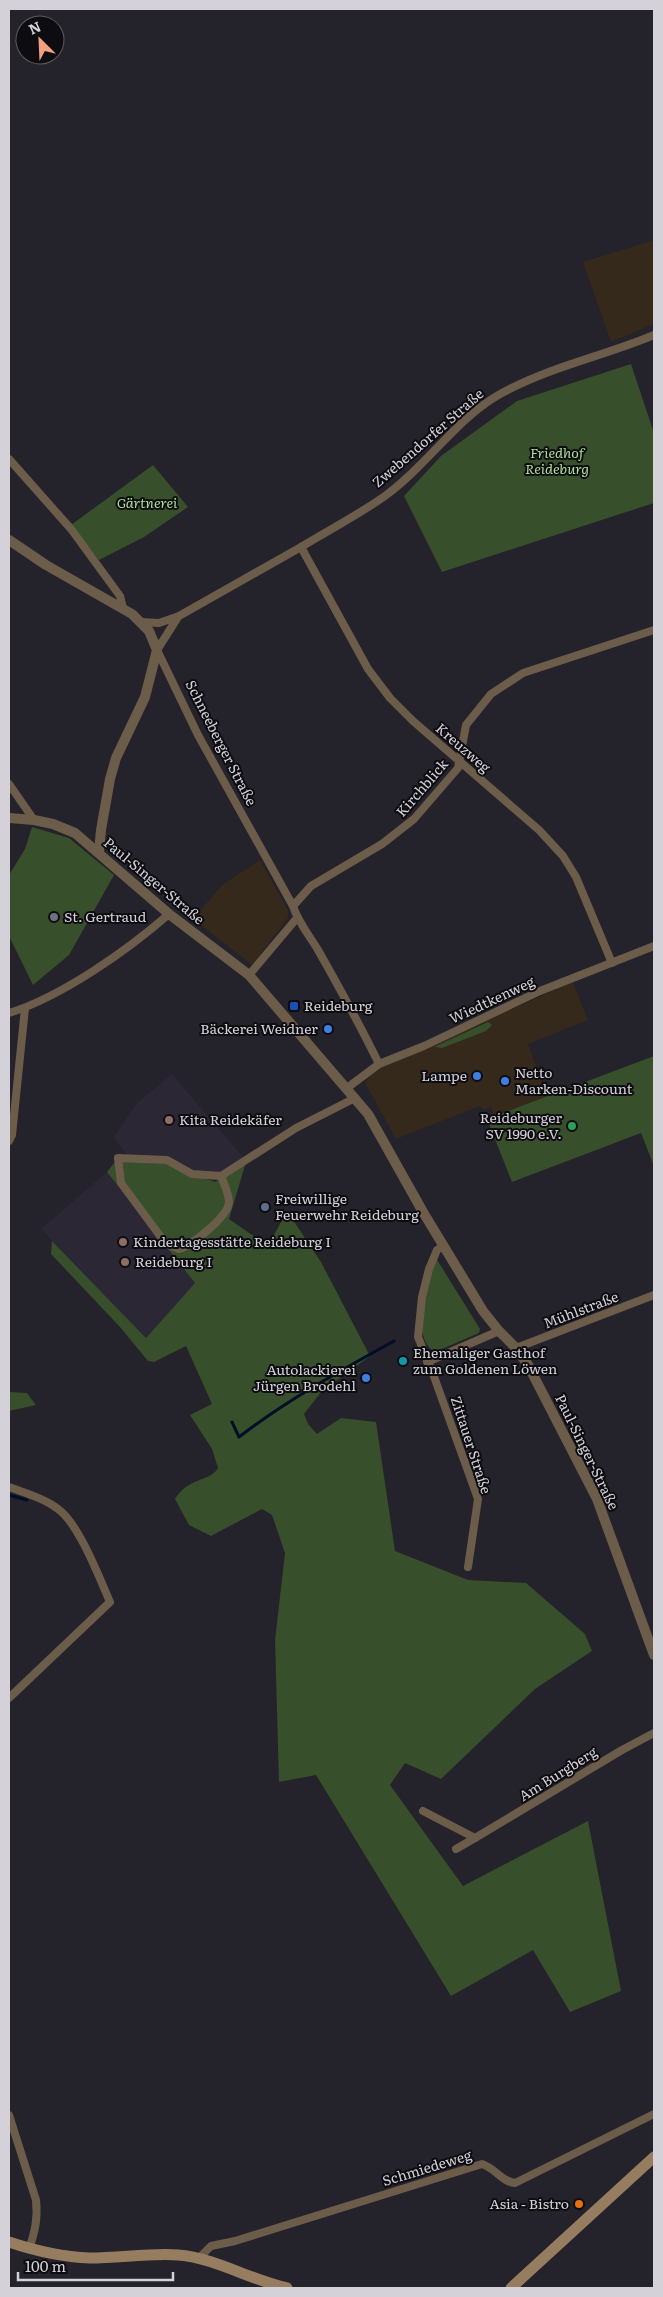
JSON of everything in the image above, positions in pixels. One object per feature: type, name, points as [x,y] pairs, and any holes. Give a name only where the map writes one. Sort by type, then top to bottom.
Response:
[{"type":"main road","points":[[511,2288],[654,2156]]},
{"type":"main road","points":[[9,2242],[52,2254],[89,2258],[159,2255],[198,2259],[287,2288]]},
{"type":"street","name":"Zwebendorfer Straße","points":[[141,622],[159,623],[179,616],[301,547],[386,495],[435,452],[469,417],[501,394],[528,381],[654,335]]},
{"type":"street","points":[[9,459],[71,528],[120,596],[122,608]]},
{"type":"street","name":"Schneeberger Straße","points":[[9,540],[46,566],[122,608],[149,630],[198,735],[379,1064]]},
{"type":"street","name":"Kreuzweg","points":[[301,547],[374,678],[413,721],[539,830],[563,856],[576,877],[612,963]]},
{"type":"street","name":"Zwebendorfer Straße","points":[[99,852],[101,830],[116,758],[145,697],[158,650],[179,616]]},
{"type":"street","name":"Kirchblick","points":[[293,906],[311,886],[399,832],[427,805],[458,768],[466,725],[491,694],[523,673],[654,630]]},
{"type":"street","points":[[9,784],[34,820]]},
{"type":"street","name":"Paul-Singer-Straße","points":[[9,818],[53,824],[75,833],[99,852],[168,914],[249,975],[356,1098],[376,1125],[443,1246],[484,1311],[499,1331],[516,1348],[532,1373],[597,1499],[654,1655]]},
{"type":"street","points":[[9,1013],[24,1008],[93,971],[150,930],[168,914]]},
{"type":"street","points":[[249,975],[297,918]]},
{"type":"street","name":"Wiedtkenweg","points":[[347,1088],[379,1064],[424,1046],[540,992],[654,946]]},
{"type":"street","points":[[9,1142],[12,1136],[24,1008]]},
{"type":"street","points":[[221,1176],[229,1201],[225,1213],[192,1243],[179,1249],[166,1244],[121,1183],[118,1158],[167,1160],[192,1174],[221,1176],[296,1128],[356,1098]]},
{"type":"street","name":"Zittauer Straße","points":[[443,1246],[438,1250],[429,1268],[418,1321],[418,1337],[478,1499],[468,1568]]},
{"type":"street","name":"Mühlstraße","points":[[516,1348],[654,1295]]},
{"type":"street","points":[[427,1362],[499,1331]]},
{"type":"street","points":[[9,1487],[58,1508],[68,1518],[93,1564],[110,1602],[9,1698]]},
{"type":"street","name":"Am Burgberg","points":[[456,1849],[622,1750],[654,1733]]},
{"type":"street","points":[[423,1811],[475,1838]]},
{"type":"street","name":"Schmiedeweg","points":[[198,2259],[211,2246],[235,2241],[482,2164],[489,2166],[508,2182],[515,2183],[654,2114]]},
{"type":"street","points":[[9,2115],[36,2200],[38,2213],[30,2249]]},
{"type":"shaded area","points":[[654,240],[654,324],[611,342],[583,262]]},
{"type":"shaded area","points":[[260,860],[288,910],[288,918],[252,965],[193,919],[222,885]]},
{"type":"shaded area","points":[[573,982],[588,1020],[528,1044],[547,1096],[487,1119],[493,1112],[491,1107],[483,1110],[480,1106],[396,1139],[365,1083],[372,1071]]},
{"type":"shaded area","name":"Kita Reidekäfer","points":[[172,1074],[243,1157],[209,1183],[129,1158],[114,1137],[137,1103]]},
{"type":"shaded area","name":"Reideburg I","points":[[107,1172],[195,1283],[146,1338],[41,1229]]},
{"type":"green space","name":"Friedhof Reideburg","points":[[631,364],[654,433],[654,503],[442,572],[404,496],[441,456],[517,401]]},
{"type":"green space","name":"Gärtnerei","points":[[153,465],[188,507],[144,537],[99,560],[71,525]]},
{"type":"green space","points":[[32,827],[69,838],[114,875],[69,955],[33,985],[9,936],[9,875],[25,849]]},
{"type":"green space","points":[[488,1022],[492,1025],[486,1031],[442,1048],[434,1047]]},
{"type":"green space","name":"Reideburger SV 1990 e.V.","points":[[654,1056],[654,1166],[641,1133],[512,1182],[487,1119]]},
{"type":"green space","points":[[118,1158],[167,1160],[192,1174],[215,1182],[246,1162],[229,1219],[268,1246],[287,1211],[321,1262],[370,1356],[322,1391],[304,1414],[308,1424],[317,1434],[341,1418],[376,1422],[395,1551],[468,1580],[526,1583],[585,1634],[592,1651],[535,1689],[441,1779],[405,1763],[390,1785],[463,1886],[588,1821],[621,1991],[570,2012],[533,1950],[451,1996],[316,1775],[279,1782],[275,1640],[285,1553],[272,1515],[262,1509],[211,1536],[189,1525],[175,1499],[186,1487],[210,1476],[218,1468],[212,1449],[190,1415],[212,1404],[186,1346],[154,1362],[148,1361],[120,1327],[51,1254],[52,1241],[146,1338],[195,1283],[107,1172]]},
{"type":"green space","points":[[436,1258],[480,1329],[479,1333],[435,1352],[427,1344],[423,1334],[422,1321],[425,1294]]},
{"type":"green space","points":[[9,1392],[27,1393],[36,1405],[9,1411]]},
{"type":"waterway","points":[[232,1422],[239,1437],[295,1398],[394,1341]]},
{"type":"waterway","points":[[9,1495],[27,1500]]},
{"type":"place","name":"St. Gertraud","points":[[54,917]]},
{"type":"place","name":"Reideburg","points":[[294,1006]]},
{"type":"place","name":"Bäckerei Weidner","points":[[328,1029]]},
{"type":"place","name":"Lampe","points":[[477,1076]]},
{"type":"place","name":"Netto Marken-Discount","points":[[505,1081]]},
{"type":"place","name":"Kita Reidekäfer","points":[[169,1120]]},
{"type":"place","name":"Reideburger SV 1990 e.V.","points":[[572,1126]]},
{"type":"place","name":"Freiwillige Feuerwehr Reideburg","points":[[265,1207]]},
{"type":"place","name":"Kindertagesstätte Reideburg I","points":[[123,1242]]},
{"type":"place","name":"Reideburg I","points":[[125,1262]]},
{"type":"place","name":"Ehemaliger Gasthof zum Goldenen Löwen","points":[[403,1361]]},
{"type":"place","name":"Autolackierei Jürgen Brodehl","points":[[366,1378]]},
{"type":"place","name":"Asia - Bistro","points":[[579,2204]]}]
